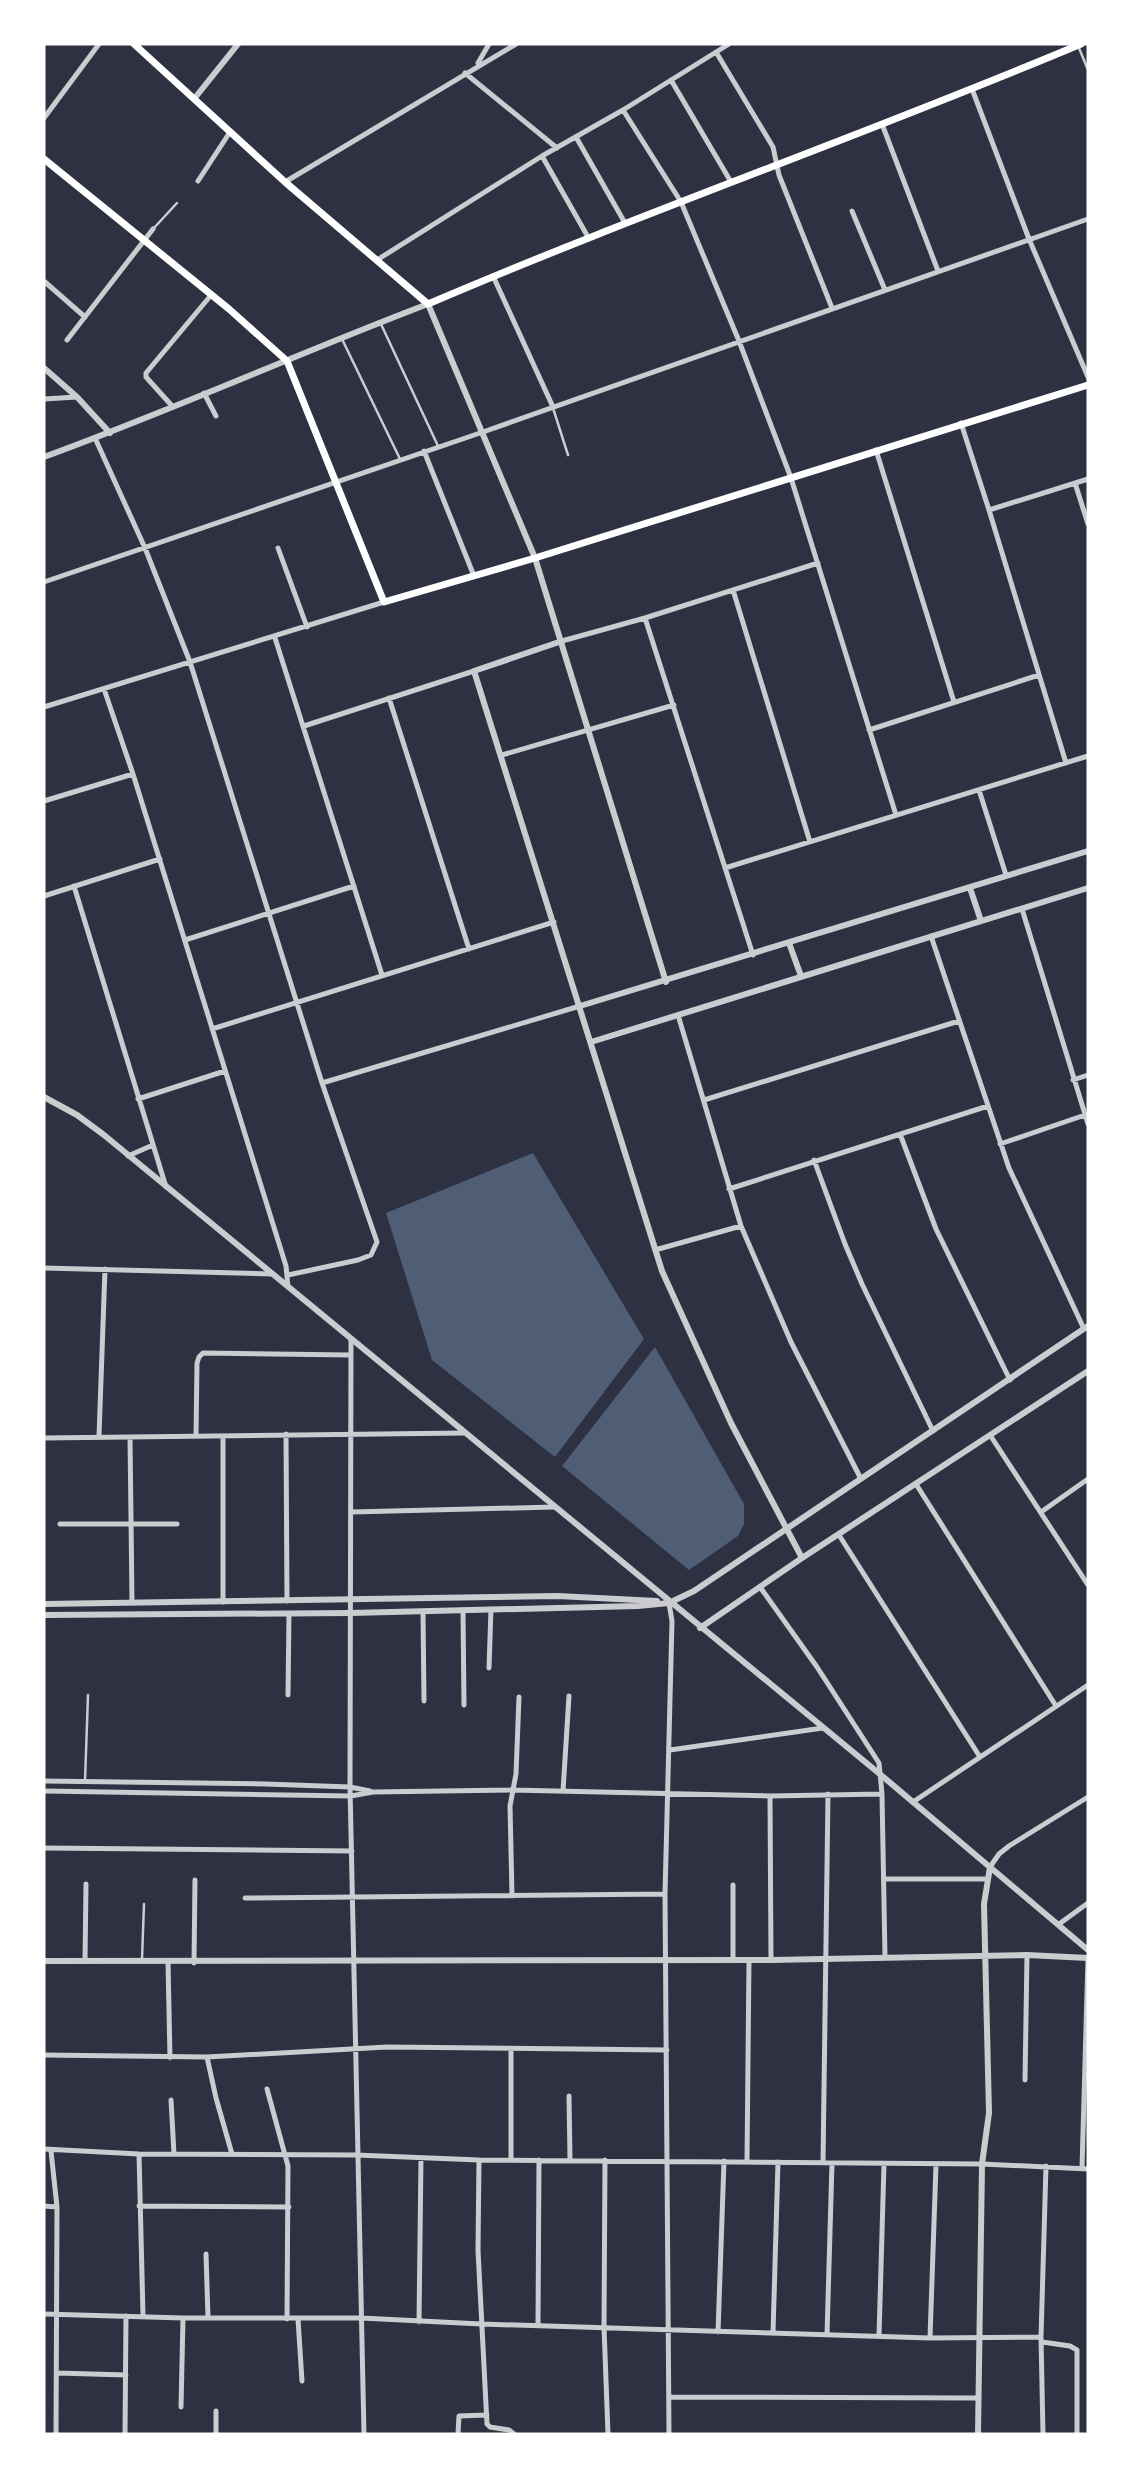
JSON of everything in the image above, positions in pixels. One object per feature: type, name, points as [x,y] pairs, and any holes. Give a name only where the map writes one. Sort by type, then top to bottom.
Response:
[{"type":"main road","points":[[134,44],[285,182],[428,304],[588,237],[972,89],[1079,44]]},
{"type":"main road","points":[[44,159],[212,294],[287,360],[384,602],[535,558],[1088,385]]},
{"type":"street","points":[[44,118],[99,44]]},
{"type":"street","points":[[194,99],[238,44]]},
{"type":"street","points":[[477,65],[489,44]]},
{"type":"street","points":[[285,182],[516,44]]},
{"type":"street","points":[[377,260],[728,44]]},
{"type":"street","points":[[716,52],[774,147],[779,175],[832,308]]},
{"type":"street","points":[[465,73],[557,148]]},
{"type":"street","points":[[671,80],[731,182]]},
{"type":"street","points":[[972,89],[1029,239],[1088,377]]},
{"type":"street","points":[[623,110],[681,202],[739,341],[791,478],[896,815]]},
{"type":"street","points":[[882,124],[938,271]]},
{"type":"street","points":[[198,181],[230,132]]},
{"type":"street","points":[[576,137],[625,223]]},
{"type":"street","points":[[542,156],[588,237]]},
{"type":"street","points":[[852,211],[885,290]]},
{"type":"street","points":[[44,582],[483,432],[1088,219]]},
{"type":"street","points":[[67,340],[153,229]]},
{"type":"street","points":[[494,276],[553,407]]},
{"type":"street","points":[[45,282],[85,317]]},
{"type":"street","points":[[173,407],[146,377],[146,373],[212,294]]},
{"type":"street","points":[[44,457],[95,439],[428,304],[535,558],[666,982]]},
{"type":"street","points":[[44,368],[77,397],[110,433]]},
{"type":"street","points":[[204,393],[216,416]]},
{"type":"street","points":[[44,398],[77,397]]},
{"type":"street","points":[[961,424],[1066,763]]},
{"type":"street","points":[[95,439],[145,548],[190,662],[322,1083],[377,1242],[374,1252],[358,1260],[288,1275]]},
{"type":"street","points":[[876,450],[954,702]]},
{"type":"street","points":[[424,451],[474,576]]},
{"type":"street","points":[[989,510],[1088,479]]},
{"type":"street","points":[[1075,483],[1088,524]]},
{"type":"street","points":[[278,548],[307,627]]},
{"type":"street","points":[[304,726],[562,641],[645,618],[818,563]]},
{"type":"street","points":[[733,590],[810,842]]},
{"type":"street","points":[[44,707],[275,638],[384,602]]},
{"type":"street","points":[[645,618],[753,955]]},
{"type":"street","points":[[275,638],[382,975]]},
{"type":"street","points":[[474,671],[655,1250],[695,1346],[802,1558]]},
{"type":"street","points":[[869,730],[1040,675]]},
{"type":"street","points":[[104,689],[185,940],[288,1275],[288,1287]]},
{"type":"street","points":[[389,698],[469,949]]},
{"type":"street","points":[[502,755],[674,705]]},
{"type":"street","points":[[725,868],[1088,756]]},
{"type":"street","points":[[44,801],[133,774]]},
{"type":"street","points":[[979,790],[1006,875]]},
{"type":"street","points":[[322,1083],[666,982],[1088,851]]},
{"type":"street","points":[[44,896],[160,859]]},
{"type":"street","points":[[74,886],[167,1189]]},
{"type":"street","points":[[185,940],[354,886]]},
{"type":"street","points":[[970,888],[981,921]]},
{"type":"street","points":[[591,1042],[1088,888]]},
{"type":"street","points":[[1022,909],[1088,1124]]},
{"type":"street","points":[[212,1029],[554,922]]},
{"type":"street","points":[[44,1615],[423,1612],[669,1603],[694,1591],[1086,1328],[1027,1211],[1000,1144],[931,936]]},
{"type":"street","points":[[789,943],[801,976]]},
{"type":"street","points":[[678,1015],[741,1226],[791,1342],[861,1479]]},
{"type":"street","points":[[704,1100],[959,1021]]},
{"type":"street","points":[[138,1100],[225,1071]]},
{"type":"street","points":[[1073,1080],[1088,1075]]},
{"type":"street","points":[[44,1097],[77,1115],[128,1156],[881,1775],[1088,1950]]},
{"type":"street","points":[[729,1189],[988,1106]]},
{"type":"street","points":[[1000,1144],[1085,1115]]},
{"type":"street","points":[[900,1134],[936,1229],[1010,1380]]},
{"type":"street","points":[[128,1156],[153,1145]]},
{"type":"street","points":[[814,1160],[862,1284],[933,1431]]},
{"type":"street","points":[[655,1250],[741,1226]]},
{"type":"street","points":[[44,1268],[271,1275]]},
{"type":"street","points":[[99,1436],[105,1269]]},
{"type":"street","points":[[351,1339],[352,1896],[363,2434]]},
{"type":"street","points":[[196,1436],[199,1357],[203,1353],[351,1354]]},
{"type":"street","points":[[700,1628],[1088,1371]]},
{"type":"street","points":[[44,1438],[464,1433]]},
{"type":"street","points":[[286,1434],[287,1601]]},
{"type":"street","points":[[990,1435],[1088,1585]]},
{"type":"street","points":[[223,1436],[223,1602]]},
{"type":"street","points":[[130,1437],[132,1602]]},
{"type":"street","points":[[1041,1512],[1088,1479]]},
{"type":"street","points":[[916,1484],[1056,1706]]},
{"type":"street","points":[[352,1512],[554,1507]]},
{"type":"street","points":[[60,1524],[177,1524]]},
{"type":"street","points":[[839,1535],[980,1757]]},
{"type":"street","points":[[760,1587],[879,1763],[882,1794],[884,1957]]},
{"type":"street","points":[[44,1604],[558,1596],[669,1603]]},
{"type":"street","points":[[669,1603],[672,1621],[665,1894],[669,2434]]},
{"type":"street","points":[[489,1668],[491,1609]]},
{"type":"street","points":[[463,1611],[464,1705]]},
{"type":"street","points":[[423,1612],[424,1701]]},
{"type":"street","points":[[288,1695],[289,1614]]},
{"type":"street","points":[[912,1802],[1088,1685]]},
{"type":"street","points":[[563,1791],[569,1696]]},
{"type":"street","points":[[512,1896],[510,1806],[516,1774],[519,1697]]},
{"type":"street","points":[[670,1750],[824,1728]]},
{"type":"street","points":[[44,1781],[351,1787],[373,1792]]},
{"type":"street","points":[[44,1791],[351,1796],[373,1792],[512,1790],[770,1796],[882,1794]]},
{"type":"street","points":[[823,2164],[828,1794]]},
{"type":"street","points":[[770,1796],[771,1960]]},
{"type":"street","points":[[978,2434],[982,2164],[989,2113],[984,1904],[987,1879],[990,1867],[999,1854],[1088,1797]]},
{"type":"street","points":[[44,1848],[352,1851]]},
{"type":"street","points":[[884,1879],[987,1879]]},
{"type":"street","points":[[194,1963],[195,1880]]},
{"type":"street","points":[[85,1961],[86,1884]]},
{"type":"street","points":[[733,1885],[733,1960]]},
{"type":"street","points":[[245,1898],[665,1894]]},
{"type":"street","points":[[1059,1924],[1088,1903]]},
{"type":"street","points":[[1025,2080],[1027,1955]]},
{"type":"street","points":[[44,1961],[194,1963],[771,1960],[1027,1955],[1088,1958],[1085,2169],[982,2164],[479,2160],[356,2155],[139,2154],[47,2150],[57,2207],[56,2434]]},
{"type":"street","points":[[747,2161],[750,1960]]},
{"type":"street","points":[[168,1962],[170,2057]]},
{"type":"street","points":[[44,2055],[207,2057],[356,2048],[667,2050]]},
{"type":"street","points":[[511,2049],[511,2160]]},
{"type":"street","points":[[207,2057],[232,2154]]},
{"type":"street","points":[[267,2089],[287,2156],[287,2319]]},
{"type":"street","points":[[569,2096],[570,2159]]},
{"type":"street","points":[[171,2100],[174,2154]]},
{"type":"street","points":[[139,2154],[143,2316]]},
{"type":"street","points":[[419,2322],[421,2158]]},
{"type":"street","points":[[479,2160],[478,2250],[486,2416],[489,2426],[509,2430],[514,2434]]},
{"type":"street","points":[[538,2326],[539,2160]]},
{"type":"street","points":[[605,2160],[604,2328],[608,2434]]},
{"type":"street","points":[[719,2332],[724,2161]]},
{"type":"street","points":[[774,2333],[778,2161]]},
{"type":"street","points":[[827,2334],[832,2163]]},
{"type":"street","points":[[879,2336],[884,2164]]},
{"type":"street","points":[[930,2338],[936,2165]]},
{"type":"street","points":[[1044,2434],[1041,2339],[1046,2166]]},
{"type":"street","points":[[44,2206],[57,2207]]},
{"type":"street","points":[[139,2206],[289,2207]]},
{"type":"street","points":[[206,2254],[208,2318]]},
{"type":"street","points":[[44,2314],[183,2318],[361,2318],[481,2325],[1041,2339],[1077,2350],[1077,2434]]},
{"type":"street","points":[[125,2434],[126,2316]]},
{"type":"street","points":[[181,2407],[183,2318]]},
{"type":"street","points":[[298,2319],[302,2381]]},
{"type":"street","points":[[57,2373],[126,2375]]},
{"type":"street","points":[[669,2397],[977,2398]]},
{"type":"street","points":[[216,2411],[216,2434]]},
{"type":"street","points":[[458,2434],[459,2416],[486,2416]]},
{"type":"lane","points":[[1079,44],[1088,71]]},
{"type":"lane","points":[[153,229],[177,203]]},
{"type":"lane","points":[[380,322],[438,446]]},
{"type":"lane","points":[[341,338],[400,459]]},
{"type":"lane","points":[[553,407],[568,455]]},
{"type":"lane","points":[[85,1782],[88,1695]]},
{"type":"lane","points":[[142,1962],[144,1905]]},
{"type":"water","points":[[533,1153],[644,1339],[555,1457],[432,1360],[386,1213]]},
{"type":"water","points":[[655,1347],[744,1504],[744,1524],[738,1536],[689,1570],[562,1466]]}]
